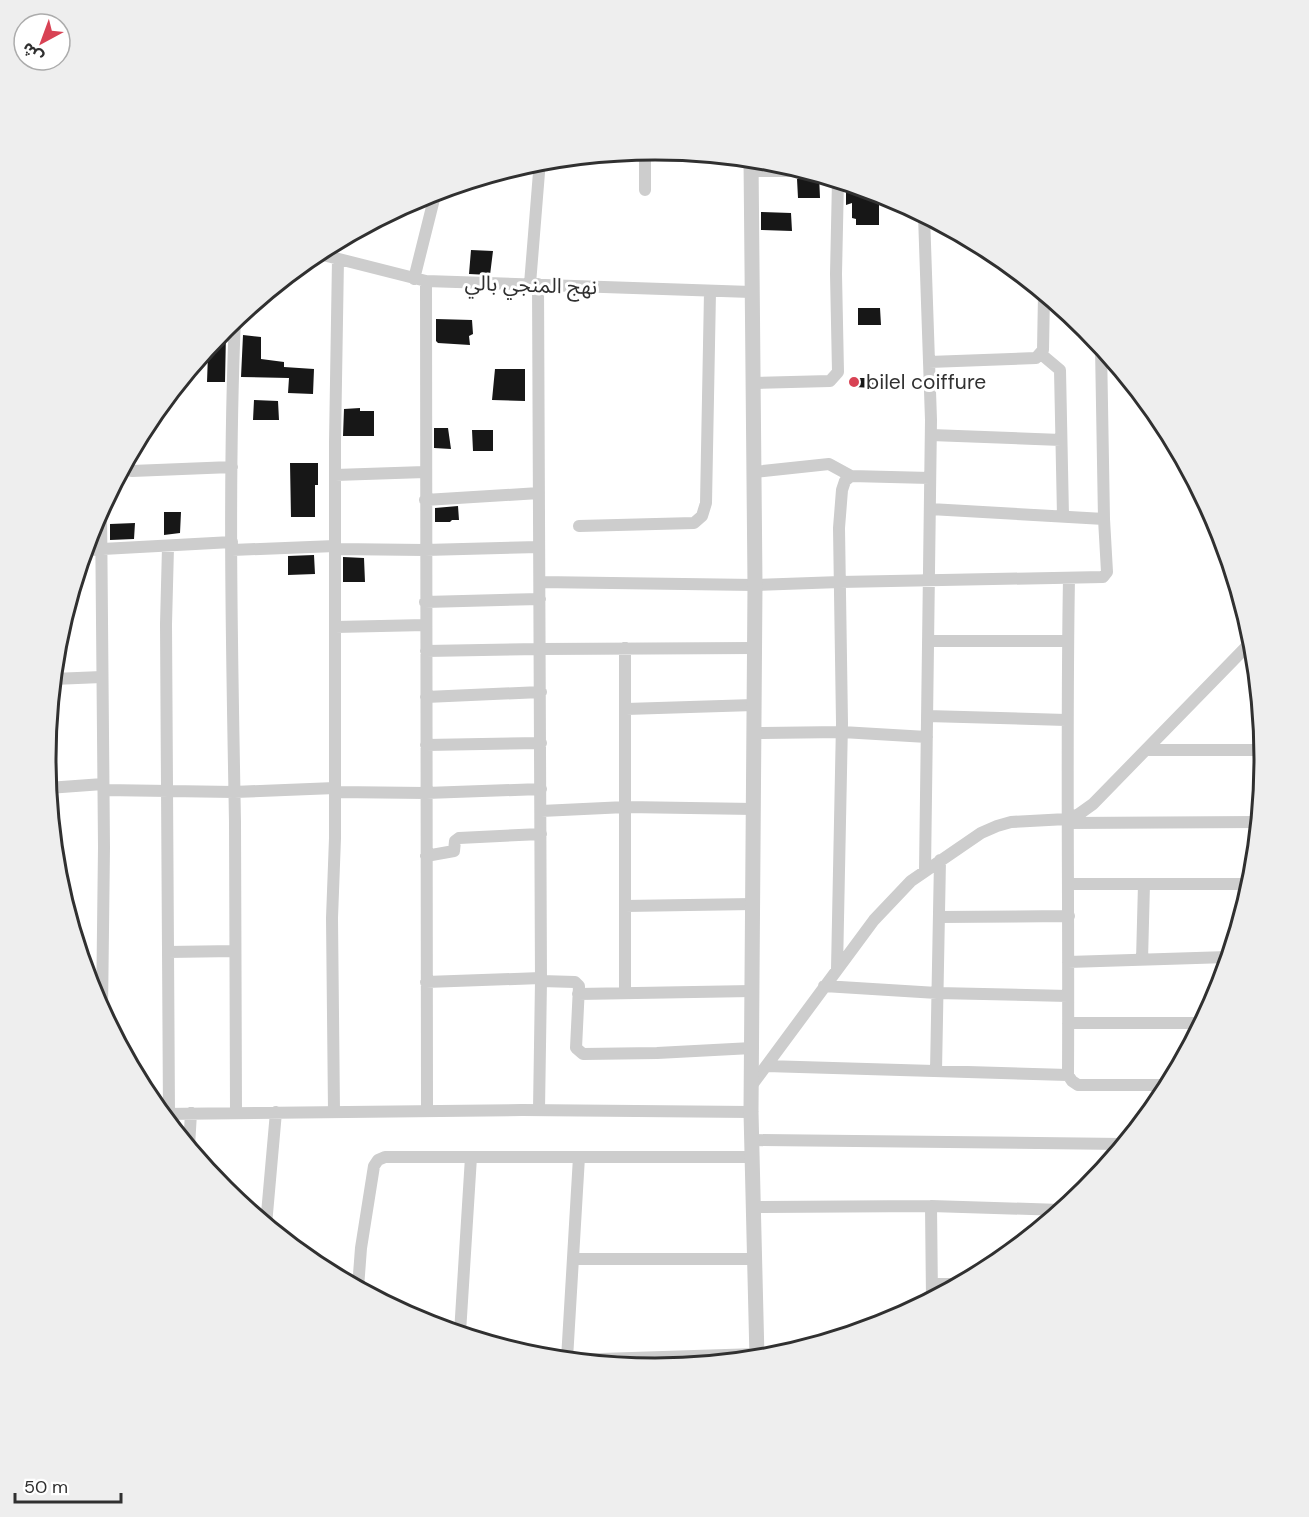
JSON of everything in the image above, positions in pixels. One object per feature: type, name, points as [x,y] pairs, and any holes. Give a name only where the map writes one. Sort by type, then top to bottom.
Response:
[{"type":"street","points":[[645,160],[645,190]]},
{"type":"street","points":[[751,168],[755,585],[751,1112],[757,1348]]},
{"type":"street","points":[[539,171],[534,284],[541,693],[539,1110]]},
{"type":"street","points":[[752,383],[830,381],[838,372],[836,274],[838,188]]},
{"type":"street","points":[[427,1110],[425,472],[420,280],[434,202]]},
{"type":"street","points":[[924,224],[931,435],[925,871]]},
{"type":"street","name":"نهج المنجي بالي","points":[[328,256],[420,280],[751,292]]},
{"type":"street","points":[[334,1111],[332,918],[335,790],[338,259]]},
{"type":"street","points":[[579,526],[694,523],[702,516],[705,503],[710,292]]},
{"type":"street","points":[[928,362],[1036,358],[1041,354],[1043,341],[1044,304]]},
{"type":"street","points":[[235,332],[232,666],[236,1113]]},
{"type":"street","points":[[1041,354],[1060,370],[1063,516]]},
{"type":"street","points":[[540,582],[755,585],[1103,577],[1106,575],[1101,360]]},
{"type":"street","points":[[931,435],[1062,440]]},
{"type":"street","points":[[754,472],[830,464],[851,476],[930,478]]},
{"type":"street","points":[[132,471],[232,467]]},
{"type":"street","points":[[335,475],[425,472]]},
{"type":"street","points":[[837,969],[842,732],[839,528],[842,490],[845,482],[851,476]]},
{"type":"street","points":[[425,500],[539,493]]},
{"type":"street","points":[[930,509],[1104,519]]},
{"type":"street","points":[[101,529],[104,787],[102,991]]},
{"type":"street","points":[[93,549],[232,546],[425,550],[539,547]]},
{"type":"street","points":[[165,1104],[168,952],[168,547]]},
{"type":"street","points":[[1069,578],[1066,720],[1069,916],[1068,1075],[1072,1082],[1078,1085],[1157,1085]]},
{"type":"street","points":[[425,602],[540,598]]},
{"type":"street","points":[[335,627],[426,625]]},
{"type":"street","points":[[928,641],[1068,641]]},
{"type":"street","points":[[625,648],[625,993]]},
{"type":"street","points":[[426,651],[755,648]]},
{"type":"street","points":[[1067,821],[1093,804],[1243,650]]},
{"type":"street","points":[[61,679],[102,677]]},
{"type":"street","points":[[426,697],[541,693]]},
{"type":"street","points":[[626,709],[754,705]]},
{"type":"street","points":[[927,716],[1066,720]]},
{"type":"street","points":[[754,734],[842,732],[927,737]]},
{"type":"street","points":[[426,745],[541,743]]},
{"type":"street","points":[[1146,750],[1254,750]]},
{"type":"street","points":[[57,788],[426,793],[541,789]]},
{"type":"street","points":[[541,811],[626,807],[754,809]]},
{"type":"street","points":[[752,1085],[824,986],[894,897],[940,860],[981,834],[1011,822],[1250,822]]},
{"type":"street","points":[[426,856],[454,851],[455,841],[459,838],[541,834]]},
{"type":"street","points":[[936,1071],[940,860]]},
{"type":"street","points":[[1068,884],[1240,884]]},
{"type":"street","points":[[1142,960],[1144,884]]},
{"type":"street","points":[[625,906],[753,904]]},
{"type":"street","points":[[939,917],[1069,916]]},
{"type":"street","points":[[168,952],[235,951]]},
{"type":"street","points":[[1068,962],[1220,957]]},
{"type":"street","points":[[426,982],[541,980],[575,982],[579,986],[576,1048],[583,1054],[752,1048]]},
{"type":"street","points":[[824,986],[937,993],[1068,996]]},
{"type":"street","points":[[578,994],[752,991]]},
{"type":"street","points":[[1068,1023],[1192,1023]]},
{"type":"street","points":[[766,1066],[1068,1075]]},
{"type":"street","points":[[172,1114],[427,1110],[751,1112]]},
{"type":"street","points":[[267,1215],[276,1112]]},
{"type":"street","points":[[190,1136],[191,1113]]},
{"type":"street","points":[[752,1140],[1113,1144]]},
{"type":"street","points":[[359,1279],[361,1248],[374,1166],[378,1160],[385,1157],[753,1157]]},
{"type":"street","points":[[460,1325],[471,1157]]},
{"type":"street","points":[[568,1351],[579,1157]]},
{"type":"street","points":[[754,1207],[932,1206],[1048,1210]]},
{"type":"street","points":[[932,1206],[932,1289]]},
{"type":"street","points":[[573,1259],[756,1259]]},
{"type":"street","points":[[932,1284],[941,1284]]},
{"type":"building","points":[[797,179],[819,183],[820,198],[798,198]]},
{"type":"building","points":[[846,191],[879,203],[879,225],[856,225],[856,219],[852,218],[852,203],[846,205]]},
{"type":"building","points":[[761,212],[791,213],[792,231],[761,230]]},
{"type":"building","points":[[471,250],[493,251],[490,275],[469,274]]},
{"type":"building","points":[[858,308],[880,308],[881,325],[858,325]]},
{"type":"building","points":[[436,319],[472,320],[473,334],[469,336],[470,345],[438,343],[436,341]]},
{"type":"building","points":[[243,335],[261,337],[261,359],[284,362],[284,367],[314,369],[313,394],[288,393],[289,378],[241,377]]},
{"type":"building","points":[[226,341],[225,382],[207,382],[208,360]]},
{"type":"building","points":[[495,369],[525,369],[525,401],[492,400]]},
{"type":"building","points":[[855,378],[886,378],[889,389],[855,387]]},
{"type":"building","points":[[254,400],[278,401],[279,420],[253,420]]},
{"type":"building","points":[[360,408],[360,411],[374,411],[374,436],[343,436],[344,409]]},
{"type":"building","points":[[434,428],[448,428],[451,449],[434,448]]},
{"type":"building","points":[[472,430],[493,430],[493,451],[473,451]]},
{"type":"building","points":[[290,463],[318,463],[315,517],[291,517]]},
{"type":"building","points":[[458,506],[459,520],[435,522],[435,508]]},
{"type":"building","points":[[164,512],[181,512],[180,533],[164,535]]},
{"type":"building","points":[[135,523],[134,539],[110,540],[110,524]]},
{"type":"building","points":[[314,555],[315,574],[288,575],[288,556]]},
{"type":"building","points":[[343,557],[364,558],[365,582],[343,582]]},
{"type":"place","name":"bilel coiffure","points":[[854,382]]}]
